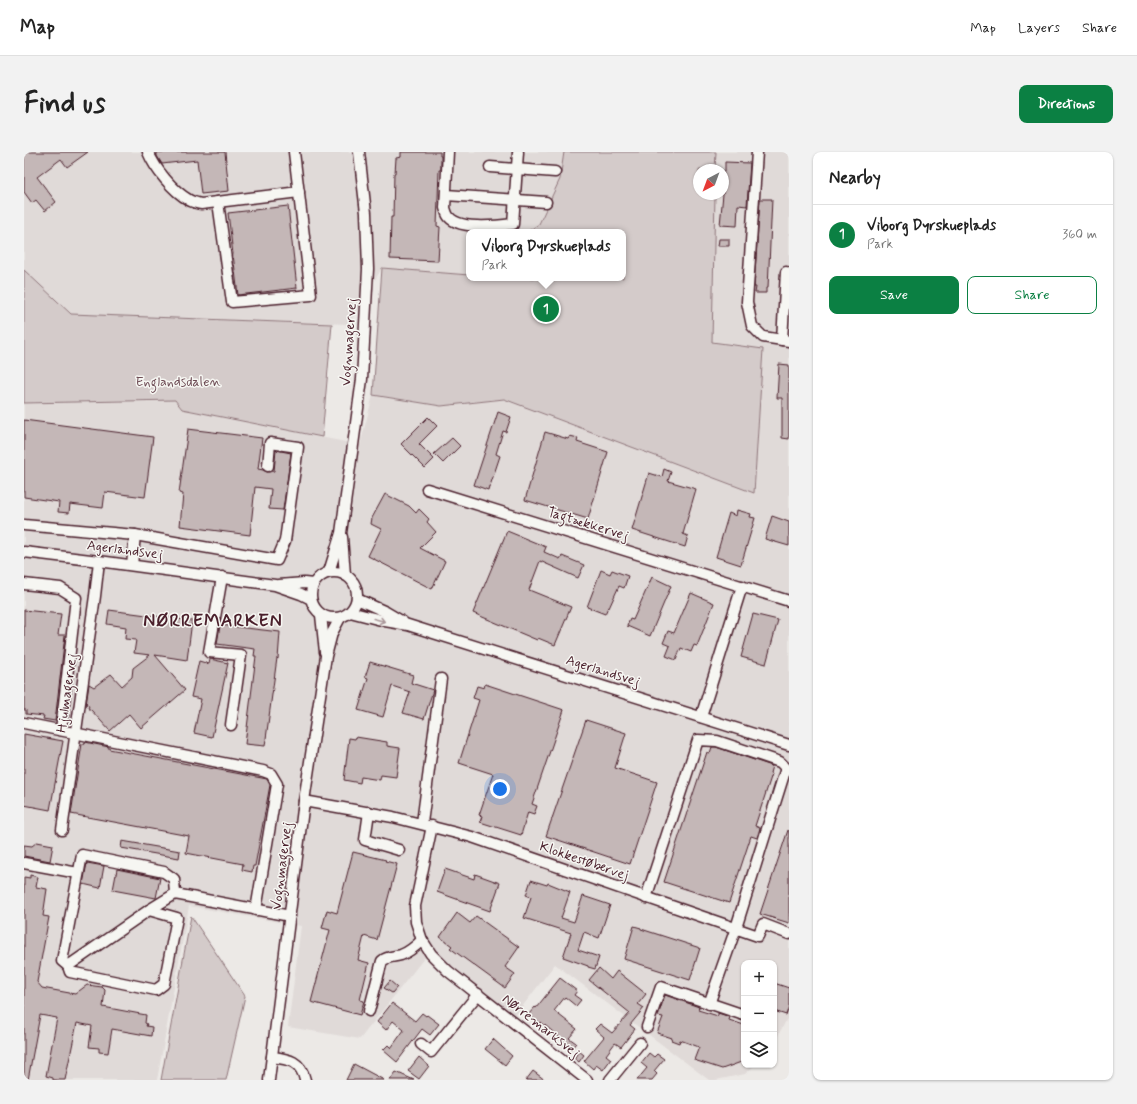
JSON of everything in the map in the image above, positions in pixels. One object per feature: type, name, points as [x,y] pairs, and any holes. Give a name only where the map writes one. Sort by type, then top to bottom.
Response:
[{"type":"street","points":[[148,152],[155,167],[178,193],[190,201],[201,204],[299,192]]},
{"type":"street","points":[[218,202],[232,302],[310,295],[294,152]]},
{"type":"street","name":"Vognmagervej","points":[[329,572],[342,533],[362,379],[368,269],[366,213],[359,152]]},
{"type":"street","points":[[448,152],[445,208],[448,217],[458,224],[494,227],[513,224],[518,152]]},
{"type":"street","points":[[757,152],[747,302],[752,326],[763,337],[786,341],[786,272]]},
{"type":"street","points":[[490,167],[555,172]]},
{"type":"street","points":[[446,195],[546,202]]},
{"type":"street","points":[[24,525],[135,535],[277,560],[285,541],[298,447],[270,443],[268,466]]},
{"type":"street","name":"Tagtækkervej","points":[[427,489],[742,586],[789,602]]},
{"type":"street","name":"Vognmagervej","points":[[342,533],[345,575]]},
{"type":"street","points":[[132,565],[135,535]]},
{"type":"street","name":"Agerlandsvej","points":[[24,552],[99,560],[275,585],[311,599]]},
{"type":"street","name":"Hjulmagervej","points":[[62,830],[99,560]]},
{"type":"street","points":[[329,572],[345,575],[355,584],[357,599],[354,606],[350,612],[340,618],[327,618],[321,615],[313,606],[311,599],[313,584],[319,577],[329,572]]},
{"type":"street","points":[[222,577],[209,652],[241,655],[231,725]]},
{"type":"street","name":"Agerlandsvej","points":[[275,585],[304,583],[313,584]]},
{"type":"street","points":[[24,584],[60,588],[76,598],[61,730]]},
{"type":"street","points":[[701,717],[742,586]]},
{"type":"street","name":"Agerlandsvej","points":[[357,599],[386,612],[408,625]]},
{"type":"street","name":"Agerlandsvej","points":[[350,612],[408,625],[789,745]]},
{"type":"street","name":"Vognmagervej","points":[[321,615],[326,656]]},
{"type":"street","name":"Vognmagervej","points":[[269,1080],[304,801],[326,656],[332,633],[340,618]]},
{"type":"street","points":[[422,824],[440,679]]},
{"type":"street","points":[[24,722],[263,771],[270,774],[277,784],[256,910]]},
{"type":"street","points":[[646,898],[698,740],[724,743],[780,762],[786,768],[736,928],[709,1004]]},
{"type":"street","name":"Klokkestøbervej","points":[[304,801],[369,812],[432,826],[472,837],[758,936],[763,924],[789,934]]},
{"type":"street","points":[[369,812],[365,840],[399,850]]},
{"type":"street","name":"Nørremarksvej","points":[[432,826],[415,906],[416,922],[422,940],[431,954],[448,971],[587,1080]]},
{"type":"street","points":[[149,910],[177,918],[164,984],[156,990],[70,972],[68,966],[62,961],[82,855],[164,872],[174,879],[175,894]]},
{"type":"street","points":[[24,864],[78,873]]},
{"type":"street","points":[[68,966],[149,910],[175,894],[290,916]]},
{"type":"street","points":[[369,1011],[382,961],[387,958],[401,955],[416,947],[422,940]]},
{"type":"street","points":[[647,1027],[661,987],[741,1014]]},
{"type":"street","points":[[421,1044],[431,1052],[478,994]]},
{"type":"street","points":[[610,1080],[640,1043]]},
{"type":"street","points":[[272,1057],[288,1059],[298,1065],[304,1075],[305,1080]]},
{"type":"shaded area","points":[[24,152],[564,152],[560,179],[539,224],[532,229],[466,229],[466,275],[382,268],[349,324],[24,313]]},
{"type":"shaded area","points":[[716,152],[789,152],[789,1015],[777,1037],[777,960],[741,960],[741,1068],[752,1068],[745,1074],[716,1080],[709,1080],[555,964],[508,1025],[425,957],[360,1039],[288,1027],[301,926],[189,906],[157,1080],[24,1080],[24,403],[175,400],[182,409],[360,445],[373,395],[441,406],[504,399],[754,493],[763,349],[712,342],[715,200],[729,200],[729,164],[715,164]]},
{"type":"green space","points":[[564,152],[716,152],[715,164],[693,164],[693,200],[715,200],[712,342],[763,349],[754,493],[504,399],[441,406],[373,395],[382,268],[466,275],[466,281],[626,281],[626,229],[532,229],[539,224],[560,179]]},
{"type":"green space","name":"Englandsdalen","points":[[24,270],[71,314],[332,324],[322,437],[182,409],[175,400],[24,403]]},
{"type":"green space","points":[[191,916],[245,996],[226,1080],[161,1080]]},
{"type":"building","points":[[24,152],[88,152],[67,167],[61,159],[37,177],[56,202],[45,211],[36,200],[32,203],[24,192]]},
{"type":"building","points":[[157,152],[225,152],[229,191],[201,194],[197,160],[162,164],[157,156]]},
{"type":"building","points":[[401,152],[440,152],[441,170],[439,170],[437,226],[440,227],[438,261],[390,259],[394,173],[396,158],[401,157]]},
{"type":"building","points":[[725,162],[750,163],[747,206],[738,205],[737,226],[720,225],[722,200],[729,200],[729,164],[725,164]]},
{"type":"building","points":[[760,199],[772,199],[768,288],[766,288],[766,293],[755,293],[756,287],[754,287]]},
{"type":"building","points":[[288,206],[297,288],[238,295],[228,213]]},
{"type":"building","points":[[719,239],[729,239],[729,246],[718,246]]},
{"type":"building","points":[[779,364],[789,365],[789,439],[782,438],[782,398],[777,398]]},
{"type":"building","points":[[498,412],[511,417],[506,432],[503,431],[496,454],[500,456],[488,490],[474,485]]},
{"type":"building","points":[[428,417],[437,426],[419,444],[434,459],[425,468],[401,444]]},
{"type":"building","points":[[24,420],[153,437],[145,497],[105,492],[103,508],[70,504],[69,513],[58,512],[59,502],[24,497]]},
{"type":"building","points":[[188,429],[262,438],[258,469],[267,472],[274,471],[276,450],[291,453],[283,510],[269,509],[271,489],[255,487],[250,535],[180,526],[183,494],[179,493]]},
{"type":"building","points":[[545,432],[568,439],[570,436],[578,438],[577,442],[608,452],[588,519],[525,500]]},
{"type":"building","points":[[452,438],[460,446],[443,463],[434,454]]},
{"type":"building","points":[[664,469],[671,472],[668,481],[696,489],[683,534],[688,536],[685,547],[632,530],[649,473],[662,477]]},
{"type":"building","points":[[385,494],[409,506],[416,513],[419,509],[429,519],[427,522],[436,532],[420,548],[445,561],[432,589],[368,556],[381,529],[371,524],[372,518]]},
{"type":"building","points":[[737,510],[751,514],[750,517],[755,518],[741,565],[716,557],[729,513],[736,516]]},
{"type":"building","points":[[772,516],[789,522],[789,546],[765,539]]},
{"type":"building","points":[[507,531],[546,547],[544,552],[560,559],[562,556],[584,565],[578,578],[540,561],[529,590],[571,607],[555,645],[538,638],[537,640],[473,613]]},
{"type":"building","points":[[601,570],[610,574],[612,570],[628,576],[624,588],[619,586],[605,614],[587,607]]},
{"type":"building","points":[[652,577],[671,586],[650,636],[627,626],[630,619],[633,620]]},
{"type":"building","points":[[691,593],[714,603],[697,646],[694,645],[691,652],[681,648],[676,660],[666,656],[670,646],[663,643],[668,631],[674,633]]},
{"type":"building","points":[[24,610],[61,614],[58,635],[65,635],[55,721],[43,719],[44,716],[26,714],[26,710],[24,710]]},
{"type":"building","points":[[109,610],[192,621],[187,660],[155,655],[185,690],[141,728],[129,714],[110,731],[88,708],[89,706],[86,705],[89,684],[94,687],[111,674],[122,686],[132,677],[133,668],[150,655],[134,653],[136,640],[125,639],[126,627],[107,624]]},
{"type":"building","points":[[753,614],[778,620],[766,664],[741,657]]},
{"type":"building","points":[[220,625],[280,632],[278,659],[277,658],[265,746],[245,744],[256,656],[254,656],[255,649],[217,644]]},
{"type":"building","points":[[210,659],[228,663],[212,737],[194,733],[201,699],[191,697],[199,661],[209,664]]},
{"type":"building","points":[[370,662],[413,675],[411,683],[433,690],[424,719],[403,713],[410,692],[392,686],[383,717],[358,710],[368,678],[365,677]]},
{"type":"building","points":[[485,684],[564,710],[532,804],[537,806],[534,814],[528,812],[521,835],[480,822],[482,816],[479,815],[493,774],[459,763],[479,700],[473,698],[477,686],[484,688]]},
{"type":"building","points":[[586,720],[626,733],[615,768],[657,782],[630,864],[546,836]]},
{"type":"building","points":[[24,734],[63,741],[50,810],[24,805]]},
{"type":"building","points":[[356,737],[387,742],[387,746],[400,748],[396,777],[381,775],[380,780],[361,777],[360,783],[344,780],[349,738],[355,739]]},
{"type":"building","points":[[85,742],[109,747],[109,749],[267,779],[270,785],[255,866],[253,866],[252,872],[242,870],[243,864],[186,853],[189,836],[71,814],[82,744]]},
{"type":"building","points":[[712,747],[716,747],[772,766],[770,773],[772,774],[755,826],[760,828],[757,838],[751,836],[729,903],[664,882],[707,752],[710,753]]},
{"type":"building","points":[[789,830],[789,923],[760,914]]},
{"type":"building","points":[[122,841],[180,851],[179,858],[121,848]]},
{"type":"building","points":[[37,842],[53,845],[50,861],[24,856],[24,845],[32,846]]},
{"type":"building","points":[[353,852],[397,864],[377,940],[364,936],[358,960],[369,963],[360,1000],[364,1001],[360,1015],[311,1002],[330,930],[322,928],[327,910],[337,913]]},
{"type":"building","points":[[87,863],[104,866],[100,888],[83,884]]},
{"type":"building","points":[[117,869],[160,878],[156,898],[113,890]]},
{"type":"building","points":[[445,869],[474,879],[475,874],[500,883],[490,911],[437,892]]},
{"type":"building","points":[[30,875],[38,877],[36,887],[47,889],[43,916],[49,917],[37,982],[42,988],[75,994],[87,985],[102,987],[105,990],[103,1007],[146,1015],[146,1026],[152,1027],[151,1036],[112,1029],[108,1053],[99,1052],[99,1048],[89,1047],[92,1026],[77,1023],[65,1080],[53,1080],[53,1078],[46,1076],[57,1018],[40,1015],[28,1080],[24,1080],[24,877],[30,878]]},
{"type":"building","points":[[531,880],[547,885],[548,883],[570,892],[561,918],[574,922],[583,896],[610,905],[599,938],[584,932],[578,950],[599,957],[595,969],[563,957],[571,933],[524,918],[531,897],[526,895]]},
{"type":"building","points":[[457,913],[470,923],[476,916],[519,947],[505,967],[515,974],[505,988],[450,948],[452,946],[440,937]]},
{"type":"building","points":[[634,926],[700,948],[690,980],[624,959]]},
{"type":"building","points":[[599,968],[611,979],[617,971],[646,994],[638,1004],[644,1008],[630,1025],[635,1029],[621,1047],[615,1043],[606,1055],[611,1059],[603,1070],[596,1065],[593,1069],[584,1061],[604,1037],[595,1029],[600,1024],[612,1033],[630,1013],[589,980]]},
{"type":"building","points":[[560,978],[577,991],[574,995],[581,1000],[576,1006],[565,997],[554,1011],[577,1029],[569,1038],[576,1043],[570,1050],[562,1043],[564,1041],[541,1022],[539,1024],[528,1015],[535,1007],[536,1008]]},
{"type":"building","points":[[390,981],[397,987],[392,993],[384,988]]},
{"type":"building","points":[[777,984],[789,988],[789,1006],[786,1015],[777,1012]]},
{"type":"building","points":[[665,995],[699,1007],[698,1010],[718,1016],[718,1013],[730,1017],[729,1020],[741,1024],[741,1062],[722,1069],[694,1060],[699,1047],[680,1040],[679,1043],[671,1040],[672,1038],[657,1033],[663,1017],[658,1016]]},
{"type":"building","points":[[392,1003],[415,1021],[422,1013],[439,1024],[430,1035],[422,1029],[397,1062],[383,1050],[388,1045],[391,1048],[404,1030],[393,1021],[386,1030],[377,1022]]},
{"type":"building","points":[[493,1039],[512,1056],[505,1065],[485,1049]]},
{"type":"building","points":[[579,1051],[584,1055],[579,1062],[574,1058]]},
{"type":"building","points":[[649,1053],[654,1057],[657,1054],[664,1059],[654,1071],[657,1074],[652,1080],[637,1080],[647,1068],[641,1063]]},
{"type":"building","points":[[419,1057],[429,1066],[419,1079],[408,1071]]},
{"type":"building","points":[[354,1064],[384,1080],[346,1080]]},
{"type":"building","points":[[533,1071],[545,1080],[526,1080]]},
{"type":"building","points":[[396,1072],[414,1080],[390,1080]]},
{"type":"place","name":"Viborg Dyrskueplads","points":[[546,309]]},
{"type":"district","name":"NØRREMARKEN","points":[[213,621]]}]
